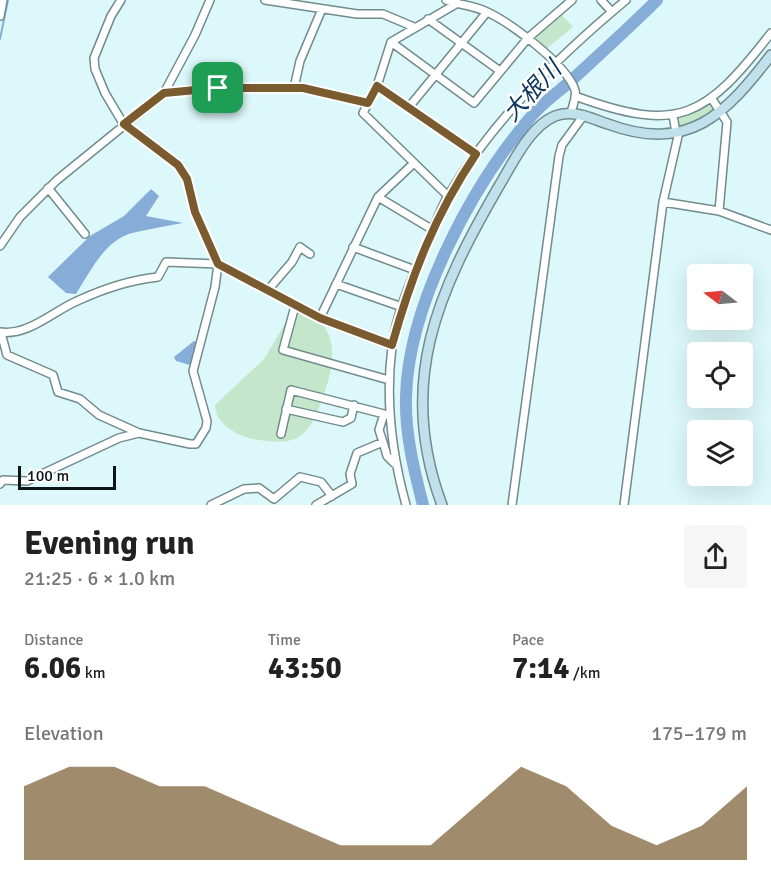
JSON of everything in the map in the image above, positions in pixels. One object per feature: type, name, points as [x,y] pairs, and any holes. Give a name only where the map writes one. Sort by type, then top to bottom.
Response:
[{"type":"main road","points":[[442,505],[430,465],[424,411],[424,362],[432,326],[461,255],[524,146],[548,120],[571,113],[640,133],[678,133],[722,112],[771,55]]},
{"type":"street","points":[[0,16],[3,0]]},
{"type":"street","points":[[122,0],[111,16],[94,58],[105,93],[124,124],[178,165],[187,179],[195,212],[218,264],[213,296],[193,370],[207,421],[206,428],[196,444],[139,433],[99,415],[80,399],[63,396],[58,392],[53,375],[7,355],[1,332],[19,332],[74,303],[115,285],[158,277],[166,262],[218,264],[320,318],[392,345]]},
{"type":"street","points":[[0,246],[20,217],[48,188],[164,93],[195,35],[210,0]]},
{"type":"street","points":[[265,0],[357,14],[383,14],[414,27]]},
{"type":"street","points":[[446,0],[487,12],[528,38],[556,64],[573,87],[575,96],[571,113]]},
{"type":"street","points":[[391,42],[474,102],[528,38],[572,0]]},
{"type":"street","points":[[601,0],[612,12]]},
{"type":"street","points":[[406,505],[394,463],[387,414],[392,345],[402,307],[448,196],[476,154],[518,102],[626,0]]},
{"type":"street","points":[[448,196],[363,113],[377,86],[391,42],[456,4]]},
{"type":"street","points":[[294,88],[300,61],[322,9]]},
{"type":"street","points":[[409,107],[487,12]]},
{"type":"street","points":[[428,19],[500,71]]},
{"type":"street","points":[[575,96],[632,114],[674,115],[712,99],[744,68],[771,33]]},
{"type":"street","points":[[377,86],[476,154]]},
{"type":"street","points":[[164,93],[218,88],[294,88],[368,103]]},
{"type":"street","points":[[712,99],[726,117],[728,134],[719,210]]},
{"type":"street","points":[[512,505],[559,156],[562,145],[584,115]]},
{"type":"street","points":[[624,505],[663,202],[678,133],[674,115]]},
{"type":"street","points":[[320,318],[378,197],[414,163]]},
{"type":"street","points":[[48,188],[85,234]]},
{"type":"street","points":[[378,197],[434,230]]},
{"type":"street","points":[[663,202],[719,210],[771,230]]},
{"type":"street","points":[[268,290],[292,262],[300,247],[310,254]]},
{"type":"street","points":[[353,247],[416,270]]},
{"type":"street","points":[[336,284],[402,307]]},
{"type":"street","points":[[296,306],[283,350],[389,380]]},
{"type":"street","points":[[281,434],[291,390],[387,414]]},
{"type":"street","points":[[286,409],[343,422],[351,418],[354,405]]},
{"type":"street","points":[[387,414],[379,430],[387,456],[394,463]]},
{"type":"street","points":[[0,484],[3,480],[27,481],[119,438],[139,433]]},
{"type":"street","points":[[316,505],[352,484],[350,474],[357,453],[383,442]]},
{"type":"street","points":[[211,505],[251,489],[264,491],[271,502],[300,477],[321,482],[332,496]]},
{"type":"green space","points":[[560,13],[573,27],[545,50],[532,38]]},
{"type":"green space","points":[[710,102],[718,110],[678,129],[677,117]]},
{"type":"green space","points":[[299,310],[322,324],[331,344],[331,368],[316,416],[306,431],[290,440],[263,441],[236,433],[219,418],[215,405],[264,359],[289,317]]},
{"type":"water","points":[[151,189],[159,196],[146,216],[183,223],[132,233],[114,242],[99,258],[76,294],[66,293],[48,277],[90,236],[124,216]]},
{"type":"water","points":[[194,341],[197,342],[190,365],[176,361],[174,357]]},
{"type":"waterway","points":[[0,39],[8,0]]},
{"type":"waterway","name":"大根川","points":[[423,505],[413,465],[406,411],[409,362],[418,325],[447,249],[486,178],[530,118],[657,0]]},
{"type":"route","points":[[377,86],[476,154],[448,196],[408,288],[392,345],[320,318],[218,264],[213,248],[195,212],[187,179],[178,165],[165,158],[124,124],[164,93],[218,88],[303,88],[368,103],[377,86]]}]
